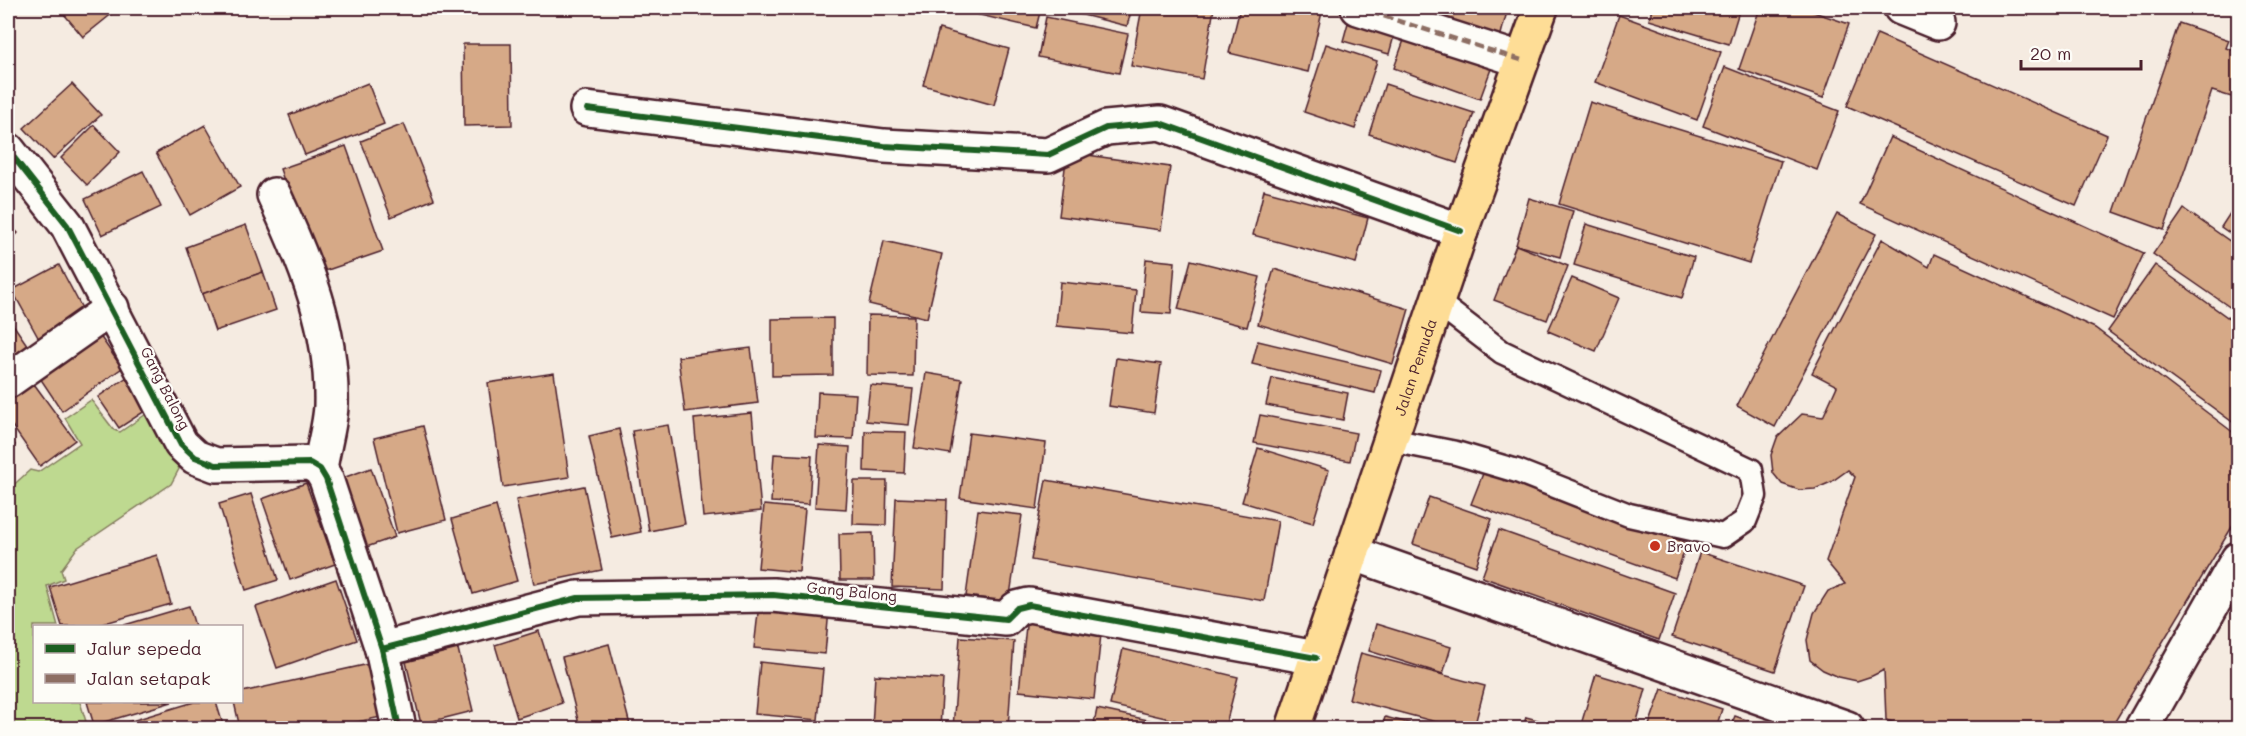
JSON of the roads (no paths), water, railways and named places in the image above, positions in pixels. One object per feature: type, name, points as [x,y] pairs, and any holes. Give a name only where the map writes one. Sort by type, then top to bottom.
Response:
[{"type":"main road","name":"Jalan Pemuda","points":[[1293,729],[1461,231],[1541,8]]},
{"type":"street","points":[[1358,8],[1521,60]]},
{"type":"street","points":[[1901,8],[1938,23]]},
{"type":"street","points":[[587,110],[884,146],[1047,155],[1106,128],[1160,123],[1461,231]]},
{"type":"street","name":"Gang Balong","points":[[8,150],[68,225],[181,444],[195,457],[216,465],[310,463],[320,469]]},
{"type":"street","points":[[274,195],[303,257],[319,307],[330,381],[331,408],[320,469],[326,479],[382,649],[399,729]]},
{"type":"street","points":[[8,381],[112,308]]},
{"type":"street","points":[[1352,553],[1847,729]]},
{"type":"street","points":[[2142,729],[2238,559]]},
{"type":"street","name":"Gang Balong","points":[[382,649],[578,598],[773,595],[1006,619],[1017,609],[1029,605],[1316,658]]},
{"type":"lane","points":[[1390,440],[1456,453],[1517,471],[1629,515],[1723,536],[1745,521],[1755,496],[1751,470],[1502,352],[1437,302]]},
{"type":"place","name":"Bravo","points":[[1655,546]]}]
